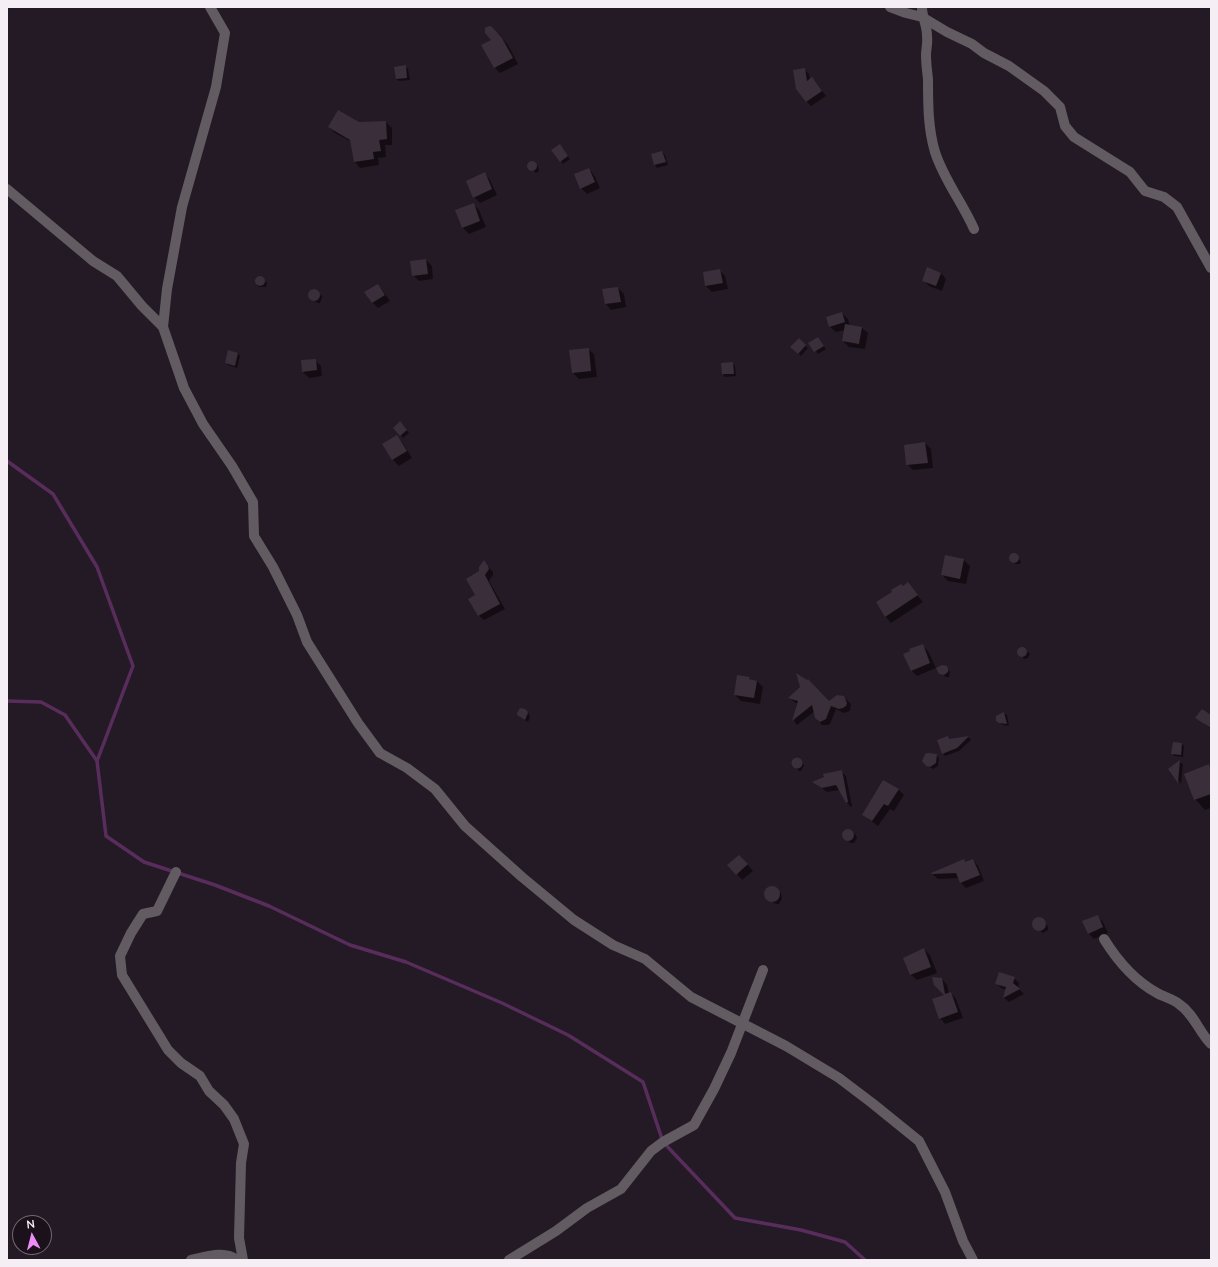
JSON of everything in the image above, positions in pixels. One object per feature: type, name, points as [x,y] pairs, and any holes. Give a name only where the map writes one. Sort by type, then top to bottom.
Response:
[{"type":"street","points":[[210,7],[224,33],[216,87],[182,207],[167,289],[163,327],[184,388],[196,412],[232,466],[253,502],[254,536],[297,615],[307,642],[358,723],[380,753],[407,768],[435,789],[465,826],[522,877],[574,920],[612,945],[645,960],[691,997],[786,1046],[839,1078],[919,1141],[945,1192],[963,1241],[973,1260]]},
{"type":"street","points":[[890,7],[906,13],[922,12],[947,32],[972,44],[984,53],[1009,66],[1044,91],[1060,107],[1065,126],[1074,137],[1130,172],[1145,191],[1164,197],[1177,207],[1211,268]]},
{"type":"street","points":[[922,12],[926,22],[928,39],[926,54],[928,98],[930,125],[935,151],[943,174],[966,212],[974,229]]},
{"type":"street","points":[[7,189],[93,261],[117,276],[142,306],[163,327]]},
{"type":"street","points":[[176,872],[157,911],[143,914],[131,933],[120,956],[122,975],[168,1050],[181,1064],[200,1076],[209,1091],[224,1105],[234,1119],[244,1144],[241,1163],[239,1238],[243,1260]]},
{"type":"street","points":[[1104,939],[1113,954],[1136,979],[1156,993],[1179,1003],[1189,1012],[1205,1038],[1211,1044]]},
{"type":"street","points":[[509,1260],[556,1231],[587,1208],[621,1189],[651,1151],[663,1142],[694,1125],[714,1089],[731,1053],[763,970]]},
{"type":"street","points":[[191,1260],[213,1255],[226,1255],[237,1260]]},
{"type":"building","points":[[489,26],[492,27],[502,38],[513,58],[494,68],[481,45],[491,40],[485,33],[485,28]]},
{"type":"building","points":[[406,65],[407,78],[396,79],[394,67]]},
{"type":"building","points":[[805,68],[807,81],[812,77],[822,91],[806,102],[796,89],[793,70]]},
{"type":"building","points":[[338,110],[359,122],[386,121],[387,139],[379,140],[381,151],[373,152],[374,159],[354,162],[350,140],[328,127]]},
{"type":"building","points":[[560,144],[568,156],[560,162],[551,150]]},
{"type":"building","points":[[662,151],[666,162],[654,165],[651,154]]},
{"type":"building","points":[[532,161],[537,166],[532,171],[527,166]]},
{"type":"building","points":[[589,168],[595,182],[580,189],[574,174]]},
{"type":"building","points":[[485,172],[492,189],[473,198],[466,181]]},
{"type":"building","points":[[474,203],[480,221],[462,228],[455,210]]},
{"type":"building","points":[[426,259],[428,274],[412,276],[410,261]]},
{"type":"building","points":[[927,267],[941,273],[936,286],[922,281]]},
{"type":"building","points":[[720,269],[723,283],[705,286],[703,272]]},
{"type":"building","points":[[258,276],[262,276],[265,281],[262,286],[258,286],[255,283],[255,279]]},
{"type":"building","points":[[378,284],[385,295],[372,303],[364,292]]},
{"type":"building","points":[[618,287],[621,302],[605,304],[602,289]]},
{"type":"building","points":[[314,289],[318,291],[320,295],[318,299],[314,301],[310,299],[308,295],[310,291]]},
{"type":"building","points":[[842,312],[845,322],[829,327],[826,317]]},
{"type":"building","points":[[845,324],[862,327],[859,344],[842,341]]},
{"type":"building","points":[[818,337],[824,346],[814,352],[808,343]]},
{"type":"building","points":[[799,338],[806,345],[798,354],[790,347]]},
{"type":"building","points":[[589,348],[591,371],[572,373],[569,350]]},
{"type":"building","points":[[228,350],[238,353],[235,366],[225,363]]},
{"type":"building","points":[[316,359],[317,370],[302,372],[301,360]]},
{"type":"building","points":[[733,362],[734,374],[722,374],[721,363]]},
{"type":"building","points":[[400,421],[407,430],[400,436],[393,428]]},
{"type":"building","points":[[397,435],[407,451],[392,460],[382,444]]},
{"type":"building","points":[[925,442],[928,463],[906,465],[904,445]]},
{"type":"building","points":[[1012,553],[1016,553],[1018,554],[1018,562],[1012,563],[1009,560],[1009,556]]},
{"type":"building","points":[[945,555],[964,559],[960,579],[941,575]]},
{"type":"building","points":[[484,560],[489,569],[485,575],[500,604],[478,616],[468,599],[475,595],[466,579],[479,571],[479,567]]},
{"type":"building","points":[[908,582],[918,595],[885,617],[876,602],[892,592],[891,590],[901,584],[903,586]]},
{"type":"building","points":[[923,644],[930,663],[911,671],[903,654],[910,651],[909,649]]},
{"type":"building","points":[[1020,647],[1024,647],[1026,648],[1026,656],[1020,657],[1017,654],[1017,650]]},
{"type":"building","points":[[942,665],[947,666],[948,669],[948,672],[944,675],[939,674],[936,668]]},
{"type":"building","points":[[796,673],[807,680],[808,679],[829,701],[837,695],[844,696],[847,703],[846,706],[839,709],[831,706],[826,719],[820,722],[815,718],[812,705],[792,721],[798,701],[788,698],[800,687]]},
{"type":"building","points":[[737,675],[750,677],[749,679],[757,681],[754,698],[734,695]]},
{"type":"building","points":[[520,708],[525,709],[528,713],[525,720],[517,715]]},
{"type":"building","points":[[1202,709],[1211,715],[1211,728],[1195,718]]},
{"type":"building","points":[[1004,712],[1007,724],[996,721],[996,716]]},
{"type":"building","points":[[948,736],[949,739],[969,736],[957,748],[942,754],[937,740]]},
{"type":"building","points":[[1173,742],[1182,743],[1181,755],[1171,754]]},
{"type":"building","points":[[925,754],[937,754],[936,763],[930,767],[926,766],[922,761]]},
{"type":"building","points":[[795,758],[799,758],[801,759],[801,767],[795,768],[792,765],[792,761]]},
{"type":"building","points":[[1180,760],[1178,783],[1168,769]]},
{"type":"building","points":[[1209,764],[1211,771],[1211,794],[1194,800],[1184,774]]},
{"type":"building","points":[[842,770],[848,802],[846,803],[836,785],[822,788],[812,782],[824,777],[823,774]]},
{"type":"building","points":[[883,780],[899,789],[888,806],[884,804],[872,821],[862,815]]},
{"type":"building","points":[[850,829],[853,830],[853,840],[846,841],[843,840],[842,833],[843,830]]},
{"type":"building","points":[[739,855],[748,864],[736,875],[727,865]]},
{"type":"building","points":[[964,859],[965,862],[973,859],[980,875],[960,883],[956,873],[931,873]]},
{"type":"building","points":[[772,886],[779,891],[780,894],[775,901],[772,902],[765,897],[764,894],[769,887]]},
{"type":"building","points":[[1098,915],[1103,927],[1088,934],[1082,921]]},
{"type":"building","points":[[1039,917],[1044,919],[1046,924],[1044,929],[1039,931],[1034,929],[1032,924],[1034,919]]},
{"type":"building","points":[[924,948],[931,967],[910,975],[903,958]]},
{"type":"building","points":[[999,972],[1015,977],[1013,983],[1020,989],[1003,998],[1006,987],[995,984]]},
{"type":"building","points":[[932,977],[942,978],[945,994],[951,992],[958,1012],[939,1019],[932,999],[944,995],[934,985]]},
{"type":"waterway","points":[[7,461],[53,494],[97,567],[133,666],[97,761],[106,836],[144,862],[215,885],[269,906],[350,945],[406,962],[502,1003],[568,1035],[643,1082],[663,1142],[735,1218],[801,1230],[845,1242],[865,1260]]},
{"type":"waterway","points":[[7,701],[41,702],[65,715],[97,761]]}]
